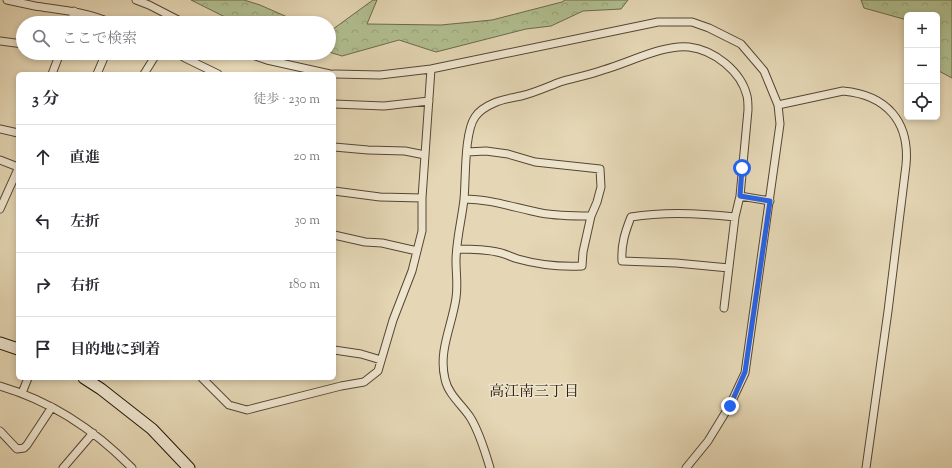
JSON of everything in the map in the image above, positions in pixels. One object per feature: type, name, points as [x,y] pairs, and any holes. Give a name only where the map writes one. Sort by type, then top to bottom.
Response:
[{"type":"street","points":[[7,0],[34,6],[74,11],[91,16]]},
{"type":"street","points":[[136,0],[149,5],[167,16]]},
{"type":"street","points":[[73,16],[74,11]]},
{"type":"street","points":[[336,74],[380,75],[431,69],[658,22],[692,22],[709,28],[741,44],[764,71],[778,105],[780,124],[745,372],[730,406],[708,441],[686,468]]},
{"type":"street","points":[[0,41],[16,43]]},
{"type":"street","points":[[490,468],[475,426],[445,381],[442,356],[444,344],[452,321],[457,296],[458,283],[456,259],[464,199],[470,128],[475,117],[482,110],[493,103],[521,96],[677,47],[690,47],[715,56],[727,64],[737,76],[747,96],[747,130],[740,196],[735,217],[724,308]]},
{"type":"street","points":[[53,72],[57,60]]},
{"type":"street","points":[[98,72],[103,60]]},
{"type":"street","points":[[145,72],[153,60]]},
{"type":"street","points":[[189,60],[214,72]]},
{"type":"street","points":[[267,60],[317,72]]},
{"type":"street","points":[[204,380],[229,405],[247,410],[340,386],[364,382],[378,371],[393,320],[412,271],[422,230],[422,198],[431,69]]},
{"type":"street","points":[[778,105],[843,91],[866,95],[882,103],[894,115],[901,126],[904,135],[907,155],[888,311],[866,468]]},
{"type":"street","points":[[336,104],[384,106],[428,101]]},
{"type":"street","points":[[0,129],[16,133]]},
{"type":"street","points":[[336,147],[405,151],[425,155]]},
{"type":"street","points":[[457,249],[481,249],[499,252],[517,259],[561,267],[582,266],[584,245],[591,216],[601,187],[600,169],[535,162],[508,154],[486,151],[467,152]]},
{"type":"street","points":[[0,160],[16,167]]},
{"type":"street","points":[[0,209],[16,173]]},
{"type":"street","points":[[336,191],[380,197],[422,198]]},
{"type":"street","points":[[740,196],[770,201]]},
{"type":"street","points":[[464,199],[478,199],[498,202],[542,213],[591,216]]},
{"type":"street","points":[[728,268],[676,263],[622,261],[622,244],[625,231],[631,217],[674,212],[735,217]]},
{"type":"street","points":[[336,235],[365,242],[382,243],[417,251]]},
{"type":"street","points":[[0,343],[16,347]]},
{"type":"street","points":[[336,350],[361,354],[381,360]]},
{"type":"street","points":[[22,393],[27,380]]},
{"type":"street","points":[[87,380],[152,429],[189,468]]},
{"type":"street","points":[[0,386],[22,393],[71,417],[106,443],[124,465],[132,468]]},
{"type":"street","points":[[0,431],[17,449],[24,448],[36,433],[52,407]]},
{"type":"street","points":[[63,468],[93,433]]},
{"type":"green space","points":[[191,0],[244,0],[285,16],[223,16]]},
{"type":"green space","points":[[373,0],[377,0],[367,24],[441,25],[492,20],[565,0],[628,0],[621,9],[583,11],[551,26],[526,29],[436,52],[399,40],[342,56],[336,54],[336,27]]},
{"type":"green space","points":[[861,0],[952,0],[952,78],[940,72],[940,12],[904,12],[904,19],[864,8]]},
{"type":"district","name":"高江南三丁目","points":[[534,392]]},
{"type":"route","points":[[730,406],[745,372],[770,201],[740,196],[742,168]]}]
